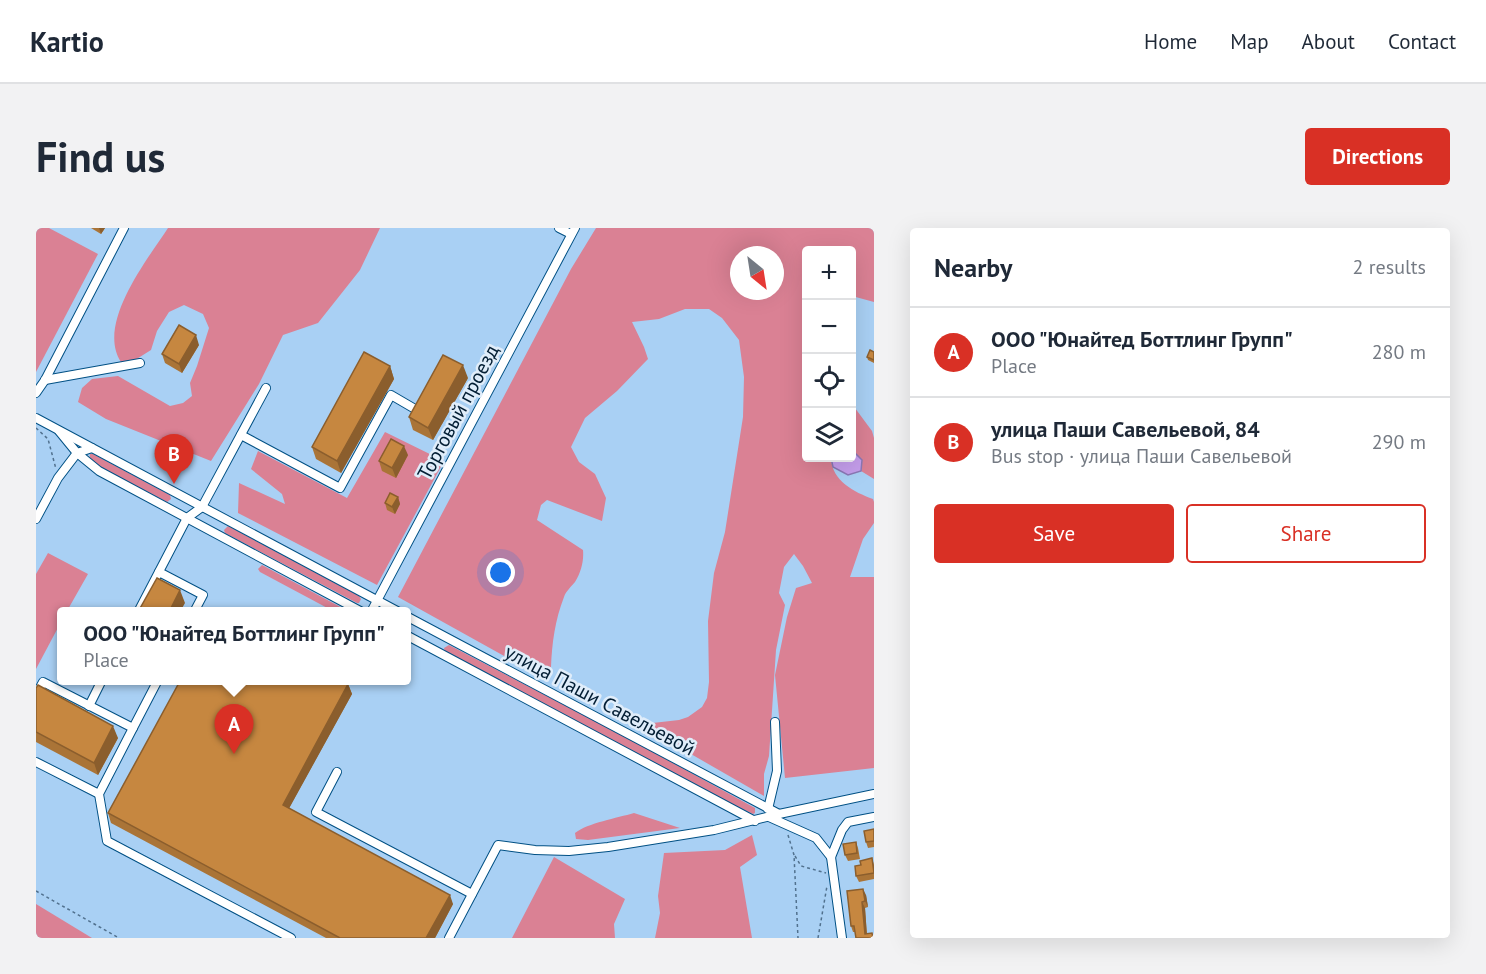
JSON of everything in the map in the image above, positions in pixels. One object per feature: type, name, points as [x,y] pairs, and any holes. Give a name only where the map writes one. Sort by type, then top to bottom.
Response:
[{"type":"street","points":[[36,393],[45,380],[124,228]]},
{"type":"street","points":[[559,228],[573,231]]},
{"type":"street","name":"Торговый проезд","points":[[374,607],[573,231]]},
{"type":"street","points":[[45,380],[140,363]]},
{"type":"street","points":[[141,607],[187,518],[202,507],[266,388]]},
{"type":"street","points":[[241,435],[340,488],[391,395],[415,409]]},
{"type":"street","points":[[36,417],[390,607]]},
{"type":"street","points":[[58,429],[77,453],[99,471],[353,607]]},
{"type":"street","points":[[75,439],[78,446],[77,453]]},
{"type":"street","points":[[36,519],[58,478],[77,453],[93,448]]},
{"type":"street","points":[[159,572],[202,594],[196,607]]},
{"type":"street","name":"улица Паши Савельевой","points":[[411,619],[769,813],[778,814],[874,794]]},
{"type":"street","name":"улица Паши Савельевой","points":[[411,638],[755,821]]},
{"type":"street","points":[[36,696],[43,682],[133,728]]},
{"type":"street","points":[[89,706],[100,685]]},
{"type":"street","points":[[156,685],[99,794],[107,841],[291,938]]},
{"type":"street","points":[[449,938],[498,845],[569,851],[714,830],[755,821],[769,813],[777,771],[775,723]]},
{"type":"street","points":[[36,762],[99,794]]},
{"type":"street","points":[[338,772],[316,812],[472,894]]},
{"type":"street","points":[[769,813],[816,838],[831,857]]},
{"type":"street","points":[[842,938],[831,871],[831,857],[842,830],[848,822],[874,817]]},
{"type":"path","points":[[36,428],[48,439],[58,478]]},
{"type":"path","points":[[784,823],[794,855],[799,938]]},
{"type":"path","points":[[794,855],[801,866],[831,871],[818,938]]},
{"type":"path","points":[[36,891],[119,938]]},
{"type":"shaded area","points":[[36,228],[49,228],[98,254],[36,372]]},
{"type":"shaded area","points":[[168,228],[380,228],[360,270],[318,323],[283,335],[259,384],[211,461],[106,419],[78,402],[82,388],[92,379],[118,376],[170,406],[183,403],[192,396],[190,383],[209,328],[203,314],[184,305],[169,312],[157,331],[151,350],[135,360],[121,362],[115,347],[115,330],[119,311],[127,293]]},
{"type":"shaded area","points":[[596,228],[874,228],[874,302],[856,297],[856,246],[802,246],[802,462],[832,462],[835,473],[845,485],[873,499],[874,502],[874,523],[863,539],[850,577],[874,577],[874,768],[785,778],[775,675],[787,617],[796,588],[812,583],[794,554],[784,567],[779,593],[785,605],[776,650],[769,756],[764,774],[764,796],[677,746],[635,725],[688,717],[702,707],[707,698],[708,621],[714,573],[725,532],[743,417],[744,377],[739,340],[722,318],[709,309],[685,309],[659,319],[632,322],[648,359],[617,391],[585,418],[571,447],[579,462],[595,474],[606,498],[602,521],[547,500],[541,505],[537,520],[583,550],[579,574],[567,591],[558,614],[551,667],[540,676],[398,597],[571,269]]},
{"type":"shaded area","points":[[856,409],[872,431],[874,438],[874,479],[861,471],[862,460],[856,454]]},
{"type":"shaded area","points":[[385,432],[444,461],[377,585],[238,513],[239,483],[285,504],[282,494],[251,469],[258,451],[347,498]]},
{"type":"shaded area","points":[[90,454],[170,495],[171,499],[167,502],[89,461]]},
{"type":"shaded area","points":[[856,454],[862,460],[861,471],[848,475],[833,467],[832,462],[856,462]]},
{"type":"shaded area","points":[[228,526],[359,596],[361,599],[359,603],[225,533],[224,530]]},
{"type":"shaded area","points":[[48,553],[88,574],[69,607],[57,607],[57,630],[36,669],[36,574]]},
{"type":"shaded area","points":[[262,565],[341,607],[326,607],[258,569]]},
{"type":"shaded area","points":[[449,645],[633,741],[755,808],[755,813],[726,801],[445,652],[444,648]]},
{"type":"shaded area","points":[[634,813],[680,828],[588,840],[576,839],[575,833],[587,826]]},
{"type":"shaded area","points":[[752,835],[757,855],[740,867],[752,938],[655,938],[660,913],[658,896],[664,853],[725,850]]},
{"type":"shaded area","points":[[554,857],[625,899],[614,924],[615,938],[512,938]]},
{"type":"shaded area","points":[[36,904],[92,938],[36,938]]},
{"type":"building","points":[[179,325],[196,335],[179,364],[162,354]]},
{"type":"building","points":[[870,350],[874,352],[874,360],[867,357]]},
{"type":"building","points":[[364,352],[390,366],[337,461],[312,447]]},
{"type":"building","points":[[443,355],[463,365],[428,428],[409,417]]},
{"type":"building","points":[[391,439],[404,446],[392,468],[379,461]]},
{"type":"building","points":[[390,493],[398,497],[392,507],[385,503]]},
{"type":"building","points":[[157,578],[180,590],[172,607],[141,607]]},
{"type":"building","points":[[38,685],[113,726],[94,763],[36,732],[36,688]]},
{"type":"building","points":[[178,685],[347,685],[283,805],[450,895],[426,938],[340,938],[108,813]]},
{"type":"building","points":[[874,829],[874,841],[866,842],[864,831]]},
{"type":"building","points":[[856,842],[857,853],[845,855],[843,844]]},
{"type":"building","points":[[872,858],[874,873],[856,876],[855,866],[861,865],[860,861]]},
{"type":"building","points":[[863,889],[865,934],[872,933],[873,938],[856,938],[854,926],[851,926],[847,891]]},
{"type":"place","name":"улица Паши Савельевой, 84","points":[[174,484]]},
{"type":"place","name":"ООО \"Юнайтед Боттлинг Групп\"","points":[[234,754]]}]
